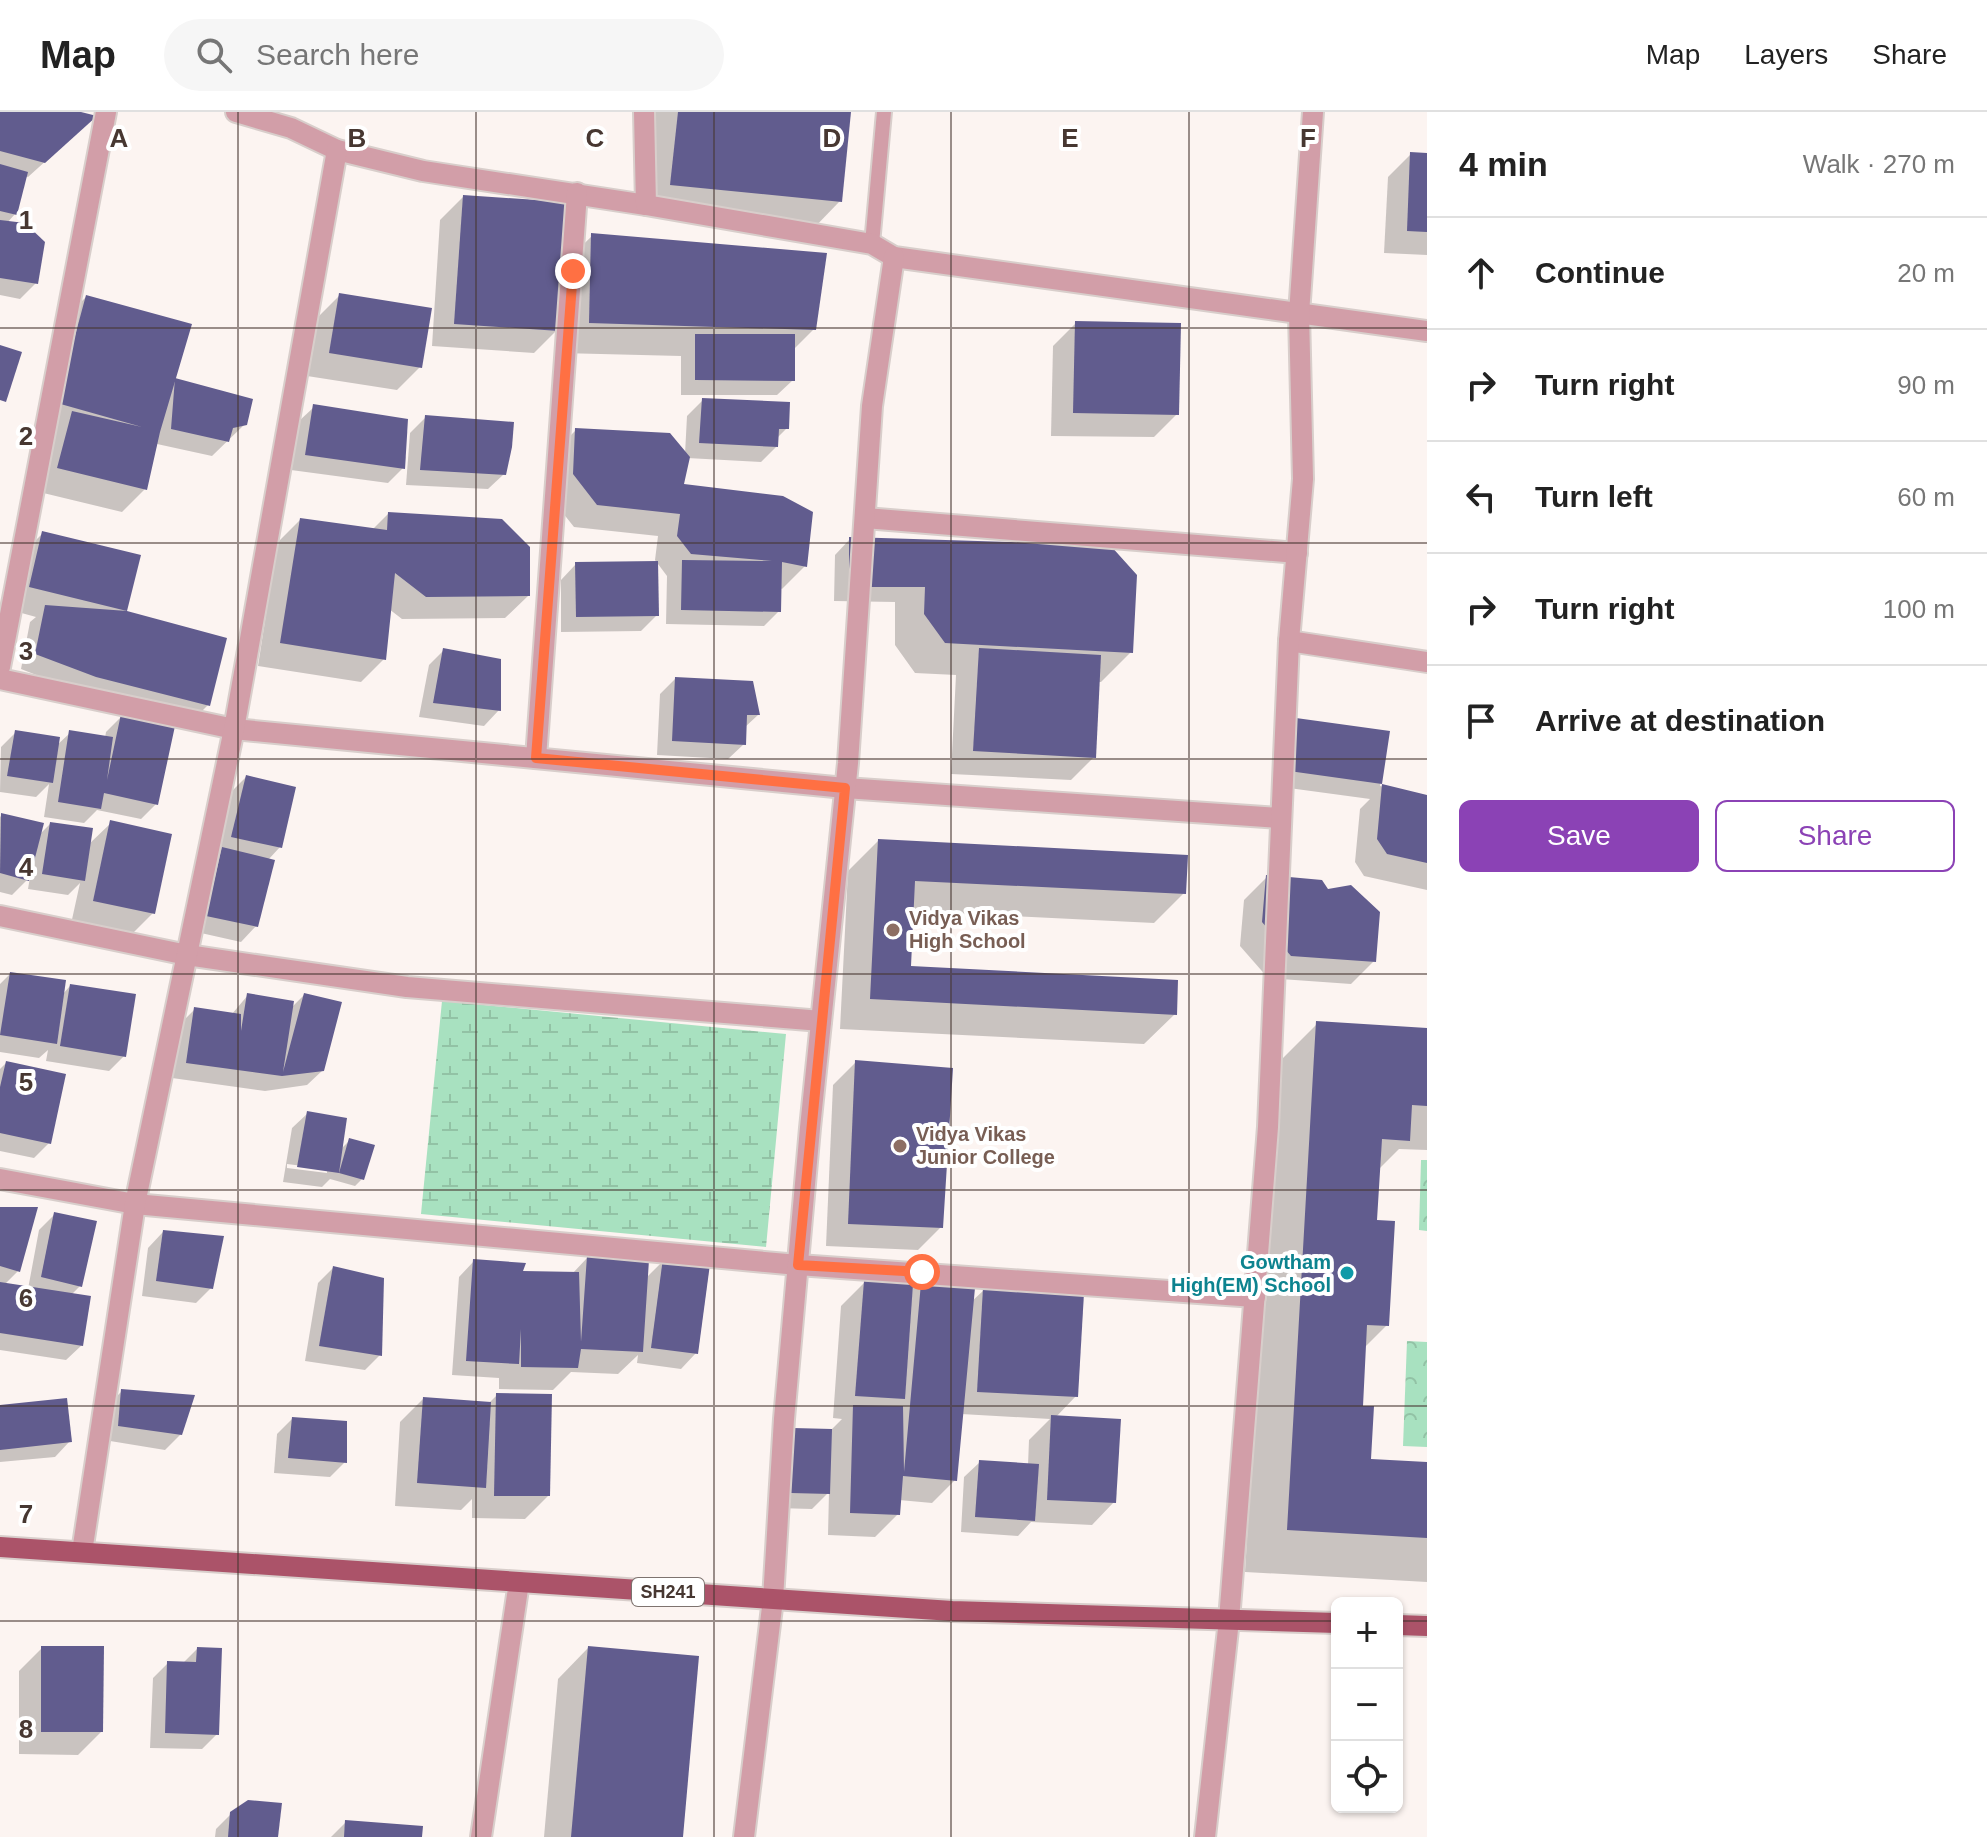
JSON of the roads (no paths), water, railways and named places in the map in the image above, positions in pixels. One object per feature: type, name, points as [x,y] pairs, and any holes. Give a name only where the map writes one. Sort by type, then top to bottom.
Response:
[{"type":"main road","name":"SH241","points":[[0,1547],[952,1611],[1331,1623]]},
{"type":"main road","points":[[1403,1625],[1427,1626]]},
{"type":"street","points":[[0,667],[106,112]]},
{"type":"street","points":[[236,112],[292,120],[337,150],[448,176],[577,193],[872,244],[894,257],[1427,331]]},
{"type":"street","points":[[644,112],[646,205]]},
{"type":"street","points":[[1205,1837],[1229,1620],[1268,1127],[1289,641],[1303,479],[1299,314],[1313,112]]},
{"type":"street","points":[[82,1552],[135,1204],[234,729],[337,150]]},
{"type":"street","points":[[536,758],[577,193]]},
{"type":"street","points":[[744,1837],[773,1599],[784,1419],[845,788],[872,406],[894,257]]},
{"type":"street","points":[[865,518],[1297,553]]},
{"type":"street","points":[[1289,641],[1427,662]]},
{"type":"street","points":[[0,679],[234,729],[845,788],[1280,818]]},
{"type":"street","points":[[0,916],[187,955],[407,987],[821,1021]]},
{"type":"street","points":[[0,1179],[135,1204],[798,1265],[1255,1297]]},
{"type":"street","points":[[481,1837],[519,1582]]},
{"type":"lane","points":[[872,244],[884,112]]},
{"type":"place","name":"Vidya Vikas High School","points":[[893,930]]},
{"type":"place","name":"Vidya Vikas Junior College","points":[[900,1146]]},
{"type":"place","name":"Gowtham High(EM) School","points":[[1347,1273]]}]
